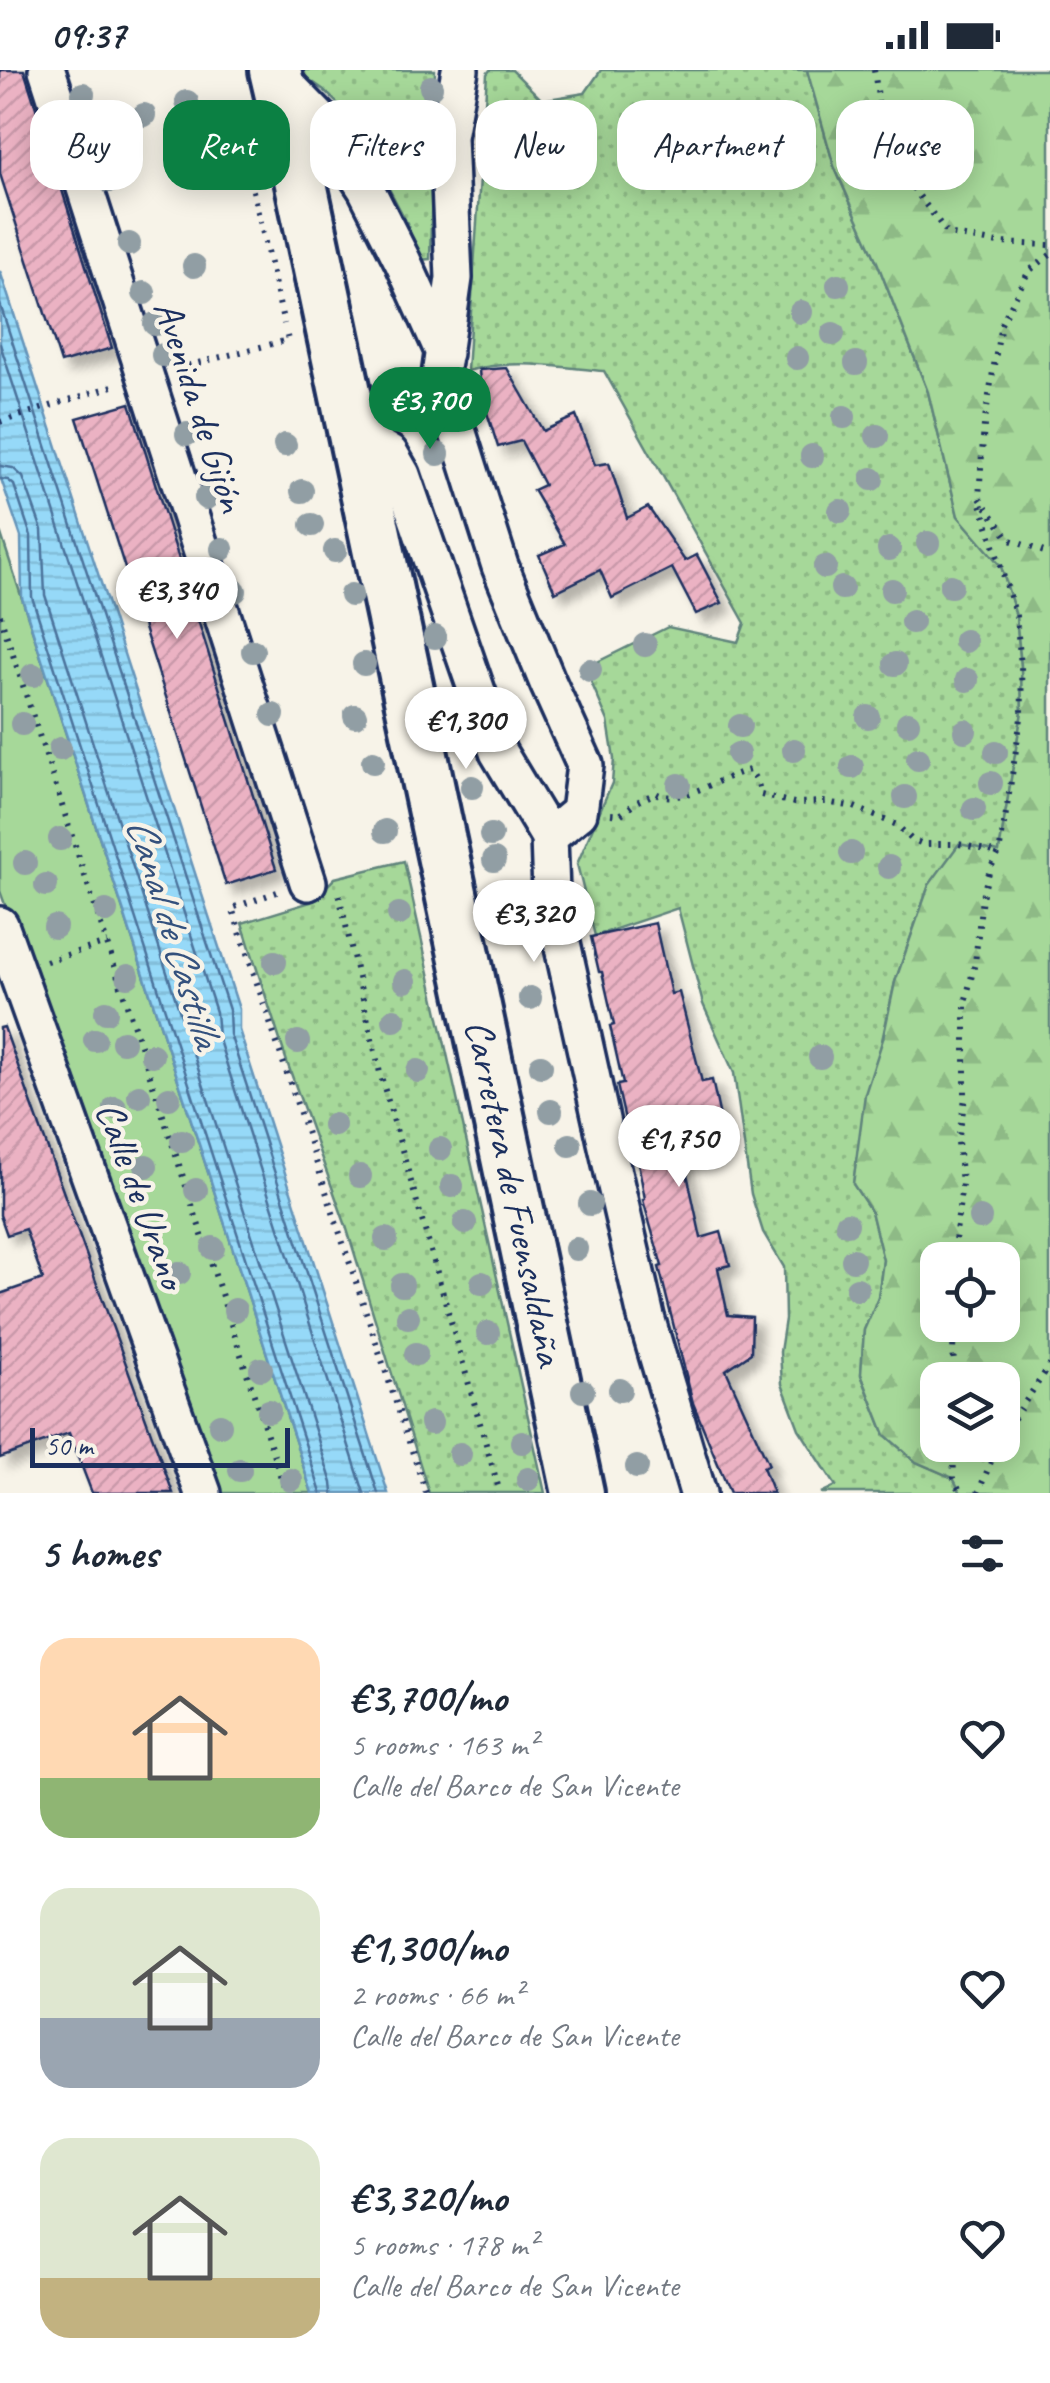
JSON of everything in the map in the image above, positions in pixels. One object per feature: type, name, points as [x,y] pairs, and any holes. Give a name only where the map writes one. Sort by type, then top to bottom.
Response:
[{"type":"main road","name":"Carretera de Fuensaldaña","points":[[275,72],[578,1493]]},
{"type":"street","name":"Avenida de Gijón","points":[[47,70],[308,882]]},
{"type":"street","points":[[460,70],[448,137],[454,278],[440,376],[500,566],[585,765],[580,812],[549,837]]},
{"type":"street","points":[[275,72],[321,120],[366,190],[444,353]]},
{"type":"street","points":[[354,432],[390,454],[402,474],[498,752],[549,837],[551,893],[606,1142],[646,1316],[698,1493]]},
{"type":"street","name":"Calle de Urano","points":[[3,942],[203,1493]]},
{"type":"path","points":[[874,70],[883,131],[910,184],[948,234],[998,243],[1050,245]]},
{"type":"path","points":[[0,422],[146,376],[288,340],[250,178],[297,165]]},
{"type":"path","points":[[955,1242],[962,1184],[958,1142],[966,1098],[966,1003],[982,897],[999,853],[1022,712],[1016,616],[979,497],[984,425],[1001,324],[1029,271],[1050,255]]},
{"type":"path","points":[[979,497],[1010,540],[1050,554]]},
{"type":"path","points":[[0,615],[286,1493]]},
{"type":"path","points":[[580,812],[620,815],[656,793],[676,799],[736,772],[750,770],[762,795],[854,807],[897,825],[911,839],[923,844],[959,844],[999,853]]},
{"type":"path","points":[[426,1493],[232,908],[308,882],[335,878],[380,1073],[500,1493]]},
{"type":"path","points":[[42,962],[107,943]]},
{"type":"path","points":[[1020,1410],[1050,1366]]},
{"type":"path","points":[[954,1462],[954,1478],[961,1493]]},
{"type":"path","points":[[978,1493],[991,1462]]},
{"type":"green space","points":[[302,70],[435,70],[434,100],[334,100],[304,76]]},
{"type":"green space","points":[[490,70],[512,70],[542,100],[485,100]]},
{"type":"green space","points":[[601,70],[807,70],[815,100],[617,100],[617,190],[816,190],[816,102],[836,170],[836,190],[845,190],[928,392],[958,516],[1001,566],[1016,616],[1022,712],[999,853],[929,885],[895,982],[853,1184],[871,1211],[883,1260],[878,1298],[864,1330],[861,1375],[885,1435],[916,1462],[954,1478],[961,1493],[821,1493],[836,1486],[799,1429],[782,1384],[784,1267],[763,1232],[751,1194],[734,1073],[703,1004],[678,908],[595,936],[577,864],[612,783],[614,759],[608,721],[585,668],[668,627],[738,642],[745,623],[604,371],[518,364],[467,371],[479,190],[597,190],[597,100],[542,100],[585,93]]},
{"type":"green space","points":[[807,70],[1050,70],[1050,1493],[961,1493],[953,1478],[916,1462],[885,1435],[861,1374],[864,1330],[878,1298],[883,1260],[871,1211],[853,1184],[865,1094],[883,1039],[895,982],[929,885],[959,844],[999,852],[1022,712],[1016,616],[1001,566],[958,516],[928,392],[845,190],[974,190],[974,100],[836,100],[836,170]]},
{"type":"green space","points":[[390,190],[432,190],[430,259],[419,260],[407,223]]},
{"type":"green space","points":[[0,531],[312,1493],[221,1493],[0,891]]},
{"type":"green space","points":[[404,861],[545,1493],[429,1493],[346,1226],[242,923],[311,902],[335,878]]},
{"type":"water","name":"Canal de Castilla","points":[[0,271],[239,1009],[239,1030],[388,1493],[312,1493],[22,598],[21,537],[0,476]]},
{"type":"building","points":[[0,70],[24,70],[33,100],[30,100],[30,190],[62,190],[112,348],[61,363],[0,174]]},
{"type":"building","points":[[507,368],[543,431],[576,416],[595,465],[609,463],[627,518],[648,507],[685,561],[697,555],[722,603],[696,614],[672,568],[612,598],[600,570],[555,592],[539,555],[565,544],[533,490],[544,485],[521,441],[498,447],[481,394],[479,370]]},
{"type":"building","points":[[130,403],[276,869],[226,885],[77,418]]},
{"type":"building","points":[[655,923],[671,994],[679,992],[702,1082],[712,1080],[720,1117],[676,1123],[701,1238],[721,1232],[730,1265],[718,1268],[728,1315],[752,1317],[751,1353],[726,1370],[769,1465],[763,1467],[773,1493],[730,1493],[693,1403],[643,1200],[633,1136],[629,1137],[617,1085],[623,1084],[610,1026],[614,1025],[591,937]]},
{"type":"building","points":[[4,1027],[173,1493],[92,1493],[69,1433],[0,1458],[0,1294],[43,1279],[25,1229],[7,1235],[0,1215],[0,1028]]}]
